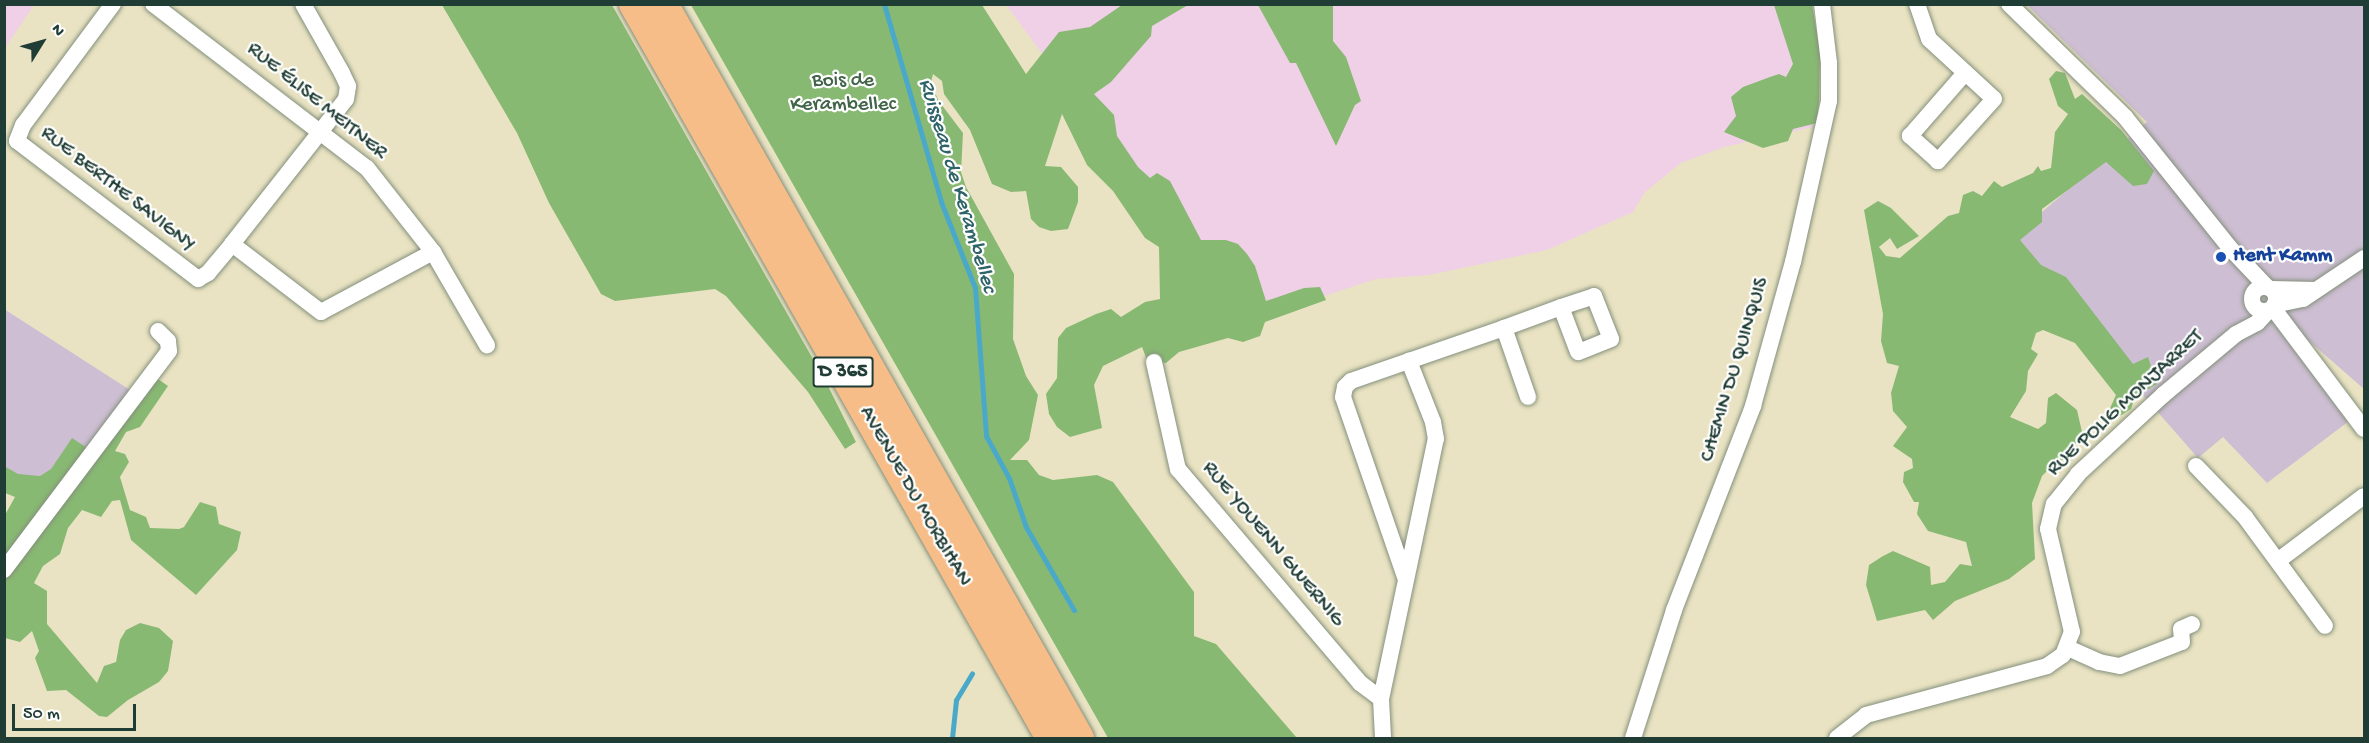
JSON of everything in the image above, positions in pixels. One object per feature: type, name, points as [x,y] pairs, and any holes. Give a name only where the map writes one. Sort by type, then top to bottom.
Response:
[{"type":"highway","name":"AVENUE DU MORBIHAN","points":[[634,4],[1051,738]]},
{"type":"highway","name":"AVENUE DU MORBIHAN","points":[[663,4],[1078,738]]},
{"type":"street","name":"RUE BERTHE SAVIGNY","points":[[113,4],[23,125],[17,141],[192,276],[204,277],[346,99],[348,86],[303,4]]},
{"type":"street","name":"RUE ÉLISE MEITNER","points":[[153,4],[367,168],[433,252],[487,345]]},
{"type":"street","name":"CHEMIN DU QUINQUIS","points":[[1633,738],[1674,610],[1753,406],[1793,262],[1829,101],[1829,63],[1822,4]]},
{"type":"street","points":[[1917,4],[1929,39],[1994,99],[1938,161],[1910,136],[1965,73]]},
{"type":"street","points":[[2009,4],[2125,117],[2271,300],[2364,429]]},
{"type":"street","points":[[232,244],[321,312],[433,252]]},
{"type":"street","points":[[2229,247],[2258,310],[2271,300],[2292,304],[2364,258]]},
{"type":"street","name":"RUE POLIG MONJARRET","points":[[2236,334],[2252,299]]},
{"type":"street","name":"RUE POLIG MONJARRET","points":[[2068,648],[2072,638],[2071,616],[2048,529],[2054,504],[2088,464],[2236,334],[2257,323],[2271,300]]},
{"type":"street","points":[[1405,577],[1343,392],[1351,381],[1561,307]]},
{"type":"street","points":[[1504,328],[1528,397]]},
{"type":"street","points":[[4,570],[169,351],[168,341],[158,331]]},
{"type":"street","points":[[1383,738],[1381,699],[1436,439],[1433,422],[1409,361]]},
{"type":"street","name":"RUE YOUENN GWERNIG","points":[[1154,362],[1178,469],[1360,683],[1381,699]]},
{"type":"street","points":[[2196,466],[2245,517],[2279,560],[2325,626]]},
{"type":"street","points":[[2279,560],[2364,496]]},
{"type":"street","points":[[1837,738],[1866,715],[2047,666],[2068,648],[2099,662],[2120,666],[2182,642],[2181,629],[2192,624]]},
{"type":"shaded area","points":[[4,5],[34,5],[5,48]]},
{"type":"shaded area","points":[[1006,5],[1806,5],[1815,106],[1813,127],[1724,147],[1681,163],[1645,192],[1633,212],[1547,250],[1429,275],[1376,279],[1263,316],[1044,56]]},
{"type":"shaded area","points":[[2027,5],[2364,5],[2364,389],[2301,334],[2349,421],[2267,483],[2223,437],[2198,458],[2008,241],[2147,122]]},
{"type":"shaded area","points":[[4,309],[130,390],[44,506],[5,480]]},
{"type":"green space","points":[[442,5],[612,5],[826,382],[856,442],[845,449],[808,392],[726,296],[715,289],[615,301],[601,294],[549,203],[517,133]]},
{"type":"green space","name":"Bois de Kerambellec","points":[[691,5],[982,5],[1026,74],[1059,32],[1090,27],[1122,5],[1188,5],[1152,26],[1151,36],[1111,82],[1094,94],[1114,115],[1117,136],[1138,167],[1150,178],[1157,173],[1170,181],[1201,240],[1226,240],[1238,244],[1247,254],[1255,266],[1266,301],[1304,288],[1320,287],[1326,300],[1265,322],[1260,336],[1243,342],[1228,338],[1179,352],[1166,363],[1147,360],[1142,347],[1103,366],[1094,385],[1102,428],[1070,437],[1057,427],[1049,414],[1046,394],[1057,378],[1058,338],[1066,328],[1096,314],[1111,309],[1121,317],[1145,302],[1160,299],[1159,247],[1145,238],[1113,191],[1087,165],[1062,114],[1045,166],[1061,167],[1078,187],[1078,202],[1068,229],[1051,231],[1039,227],[1031,219],[1026,191],[1011,192],[992,184],[970,130],[944,94],[942,81],[933,74],[931,82],[938,100],[963,133],[961,172],[966,187],[1014,274],[1013,339],[1026,376],[1038,395],[1029,440],[1010,460],[1027,460],[1039,475],[1053,480],[1097,475],[1113,482],[1194,592],[1194,636],[1216,644],[1297,738],[1108,738]]},
{"type":"green space","points":[[1258,5],[1333,5],[1333,41],[1346,57],[1361,101],[1355,105],[1336,146],[1296,63],[1290,63]]},
{"type":"green space","points":[[1774,5],[1812,5],[1820,51],[1819,101],[1817,123],[1793,129],[1788,141],[1763,148],[1724,132],[1736,116],[1731,97],[1743,87],[1770,77],[1779,74],[1786,77],[1793,64]]},
{"type":"green space","points":[[2056,71],[2065,73],[2075,99],[2082,94],[2121,130],[2154,171],[2147,184],[2133,186],[2106,162],[2042,209],[2042,222],[2020,240],[2041,265],[2066,277],[2133,364],[2148,357],[2157,384],[2135,397],[2131,409],[2112,421],[2107,415],[2116,395],[2075,343],[2043,330],[2036,333],[2031,349],[2038,354],[2028,371],[2026,391],[2010,417],[2038,429],[2046,423],[2048,398],[2056,393],[2077,410],[2082,432],[2067,460],[2058,460],[2042,476],[2032,503],[2035,559],[2009,579],[1955,601],[1933,620],[1925,610],[1877,621],[1866,585],[1869,565],[1883,556],[1893,551],[1930,567],[1931,585],[1945,582],[1960,564],[1972,566],[1966,542],[1928,531],[1917,514],[1919,502],[1914,502],[1903,482],[1904,472],[1913,468],[1912,459],[1893,446],[1907,427],[1893,411],[1891,393],[1899,366],[1887,363],[1881,341],[1883,314],[1864,210],[1878,201],[1891,208],[1919,236],[1897,249],[1890,238],[1879,247],[1886,256],[1900,258],[1948,216],[1959,213],[1963,195],[1973,191],[1982,196],[1994,181],[2002,187],[2033,173],[2038,166],[2041,171],[2051,168],[2055,132],[2068,114],[2058,106],[2049,79]]},
{"type":"green space","points":[[158,379],[168,386],[140,427],[126,432],[115,451],[125,454],[129,462],[120,477],[130,510],[146,517],[150,528],[179,529],[184,527],[200,502],[216,507],[219,524],[241,532],[237,550],[196,595],[131,540],[120,500],[112,501],[101,517],[82,510],[68,528],[60,554],[43,566],[34,583],[47,591],[47,624],[97,683],[104,666],[116,662],[120,640],[126,630],[140,623],[159,628],[173,641],[168,671],[159,682],[128,700],[107,717],[99,716],[66,690],[47,691],[35,658],[39,651],[32,631],[20,642],[5,638],[5,515],[15,497],[5,493],[4,466],[18,474],[40,476],[51,469],[72,438],[92,451]]},
{"type":"waterway","name":"Ruisseau de Kerambellec","points":[[884,4],[941,202],[975,288],[986,436],[1009,478],[1026,527],[1074,610]]},
{"type":"waterway","name":"Ruisseau de Kerambellec","points":[[952,738],[956,700],[972,673]]},
{"type":"place","name":"Hent Kamm","points":[[2221,257]]}]
